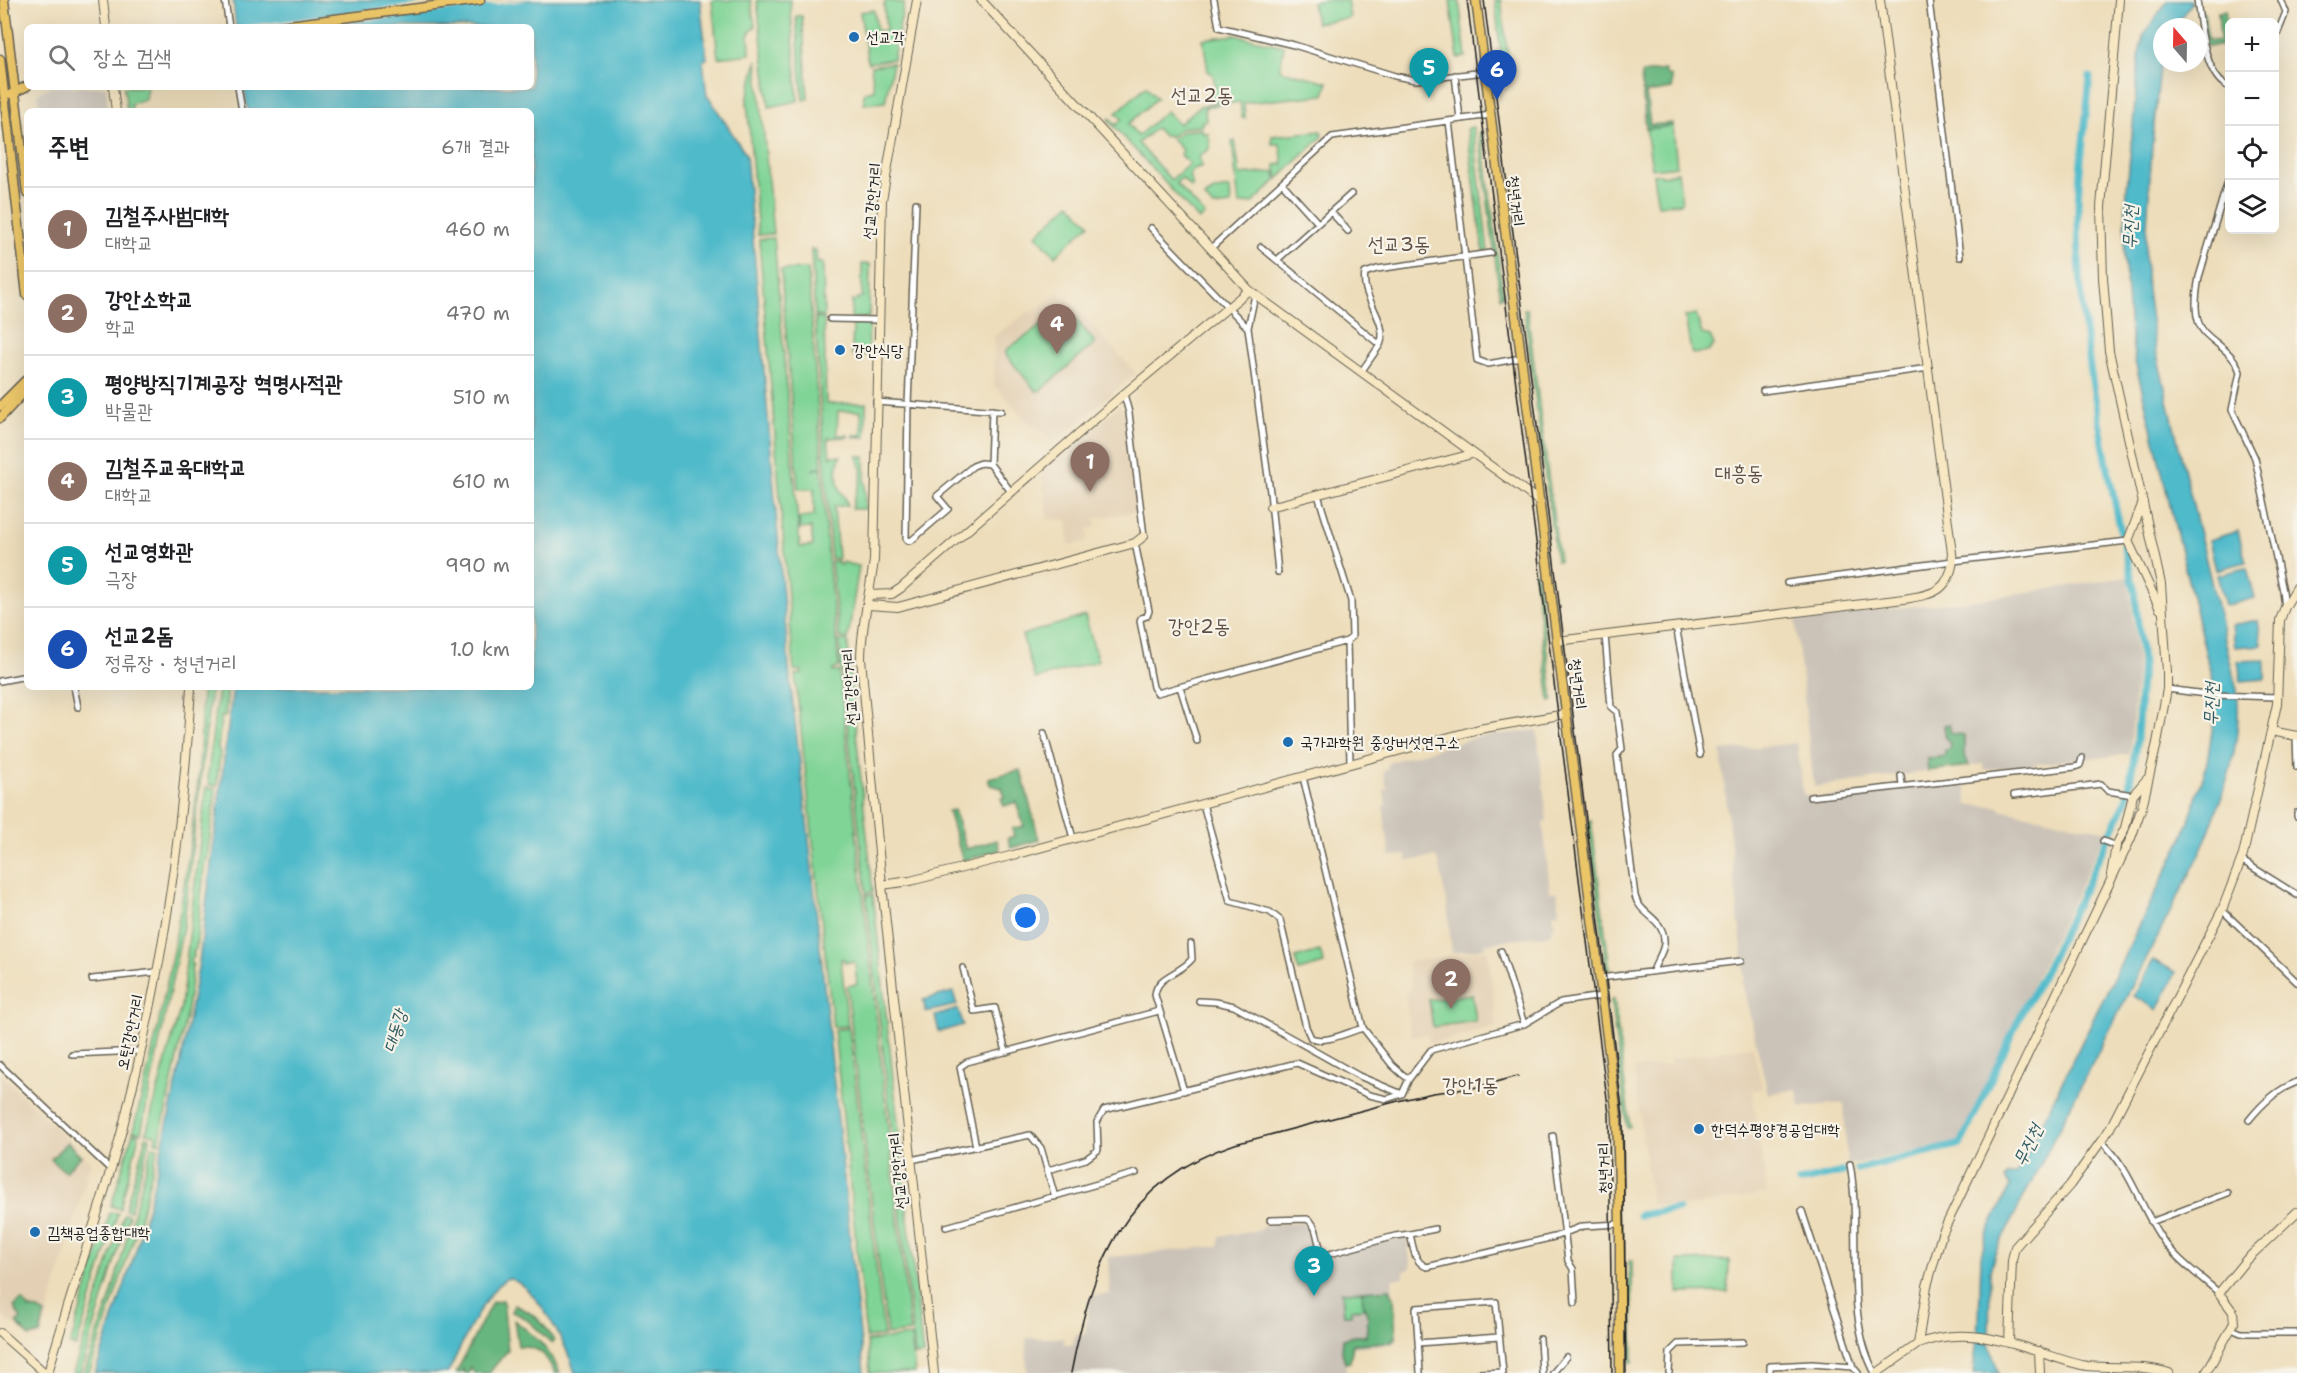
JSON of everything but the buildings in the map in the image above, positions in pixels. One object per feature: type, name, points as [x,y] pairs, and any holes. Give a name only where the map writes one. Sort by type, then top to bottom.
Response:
[{"type":"main road","points":[[4,0],[24,168]]},
{"type":"main road","points":[[296,24],[480,0]]},
{"type":"main road","name":"청년거리","points":[[1476,0],[1617,1116],[1620,1373]]},
{"type":"main road","points":[[0,59],[2,98],[24,271]]},
{"type":"main road","points":[[2,98],[24,88]]},
{"type":"main road","points":[[0,406],[24,382]]},
{"type":"main road","points":[[0,418],[24,392]]},
{"type":"main road","points":[[10,408],[24,398]]},
{"type":"street","points":[[103,0],[106,24]]},
{"type":"street","points":[[225,0],[229,24]]},
{"type":"street","name":"선교강안거리","points":[[917,0],[882,200],[873,560],[870,596],[861,638],[862,690],[933,1373]]},
{"type":"street","points":[[981,0],[1252,292],[1540,502]]},
{"type":"street","points":[[1214,0],[1219,27],[1323,52],[1395,76],[1416,80],[1485,72]]},
{"type":"street","points":[[1557,641],[1932,595],[1951,574],[1953,561],[1880,0]]},
{"type":"street","points":[[1929,0],[1960,257]]},
{"type":"street","points":[[1918,1344],[1928,1286],[1942,1234],[2132,838],[2150,775],[2167,689],[2161,584],[2109,351],[2103,278],[2101,207],[2119,0]]},
{"type":"street","points":[[2197,0],[2202,37],[2215,77],[2225,86]]},
{"type":"street","points":[[2279,30],[2286,12],[2282,0]]},
{"type":"street","points":[[1455,75],[1460,119]]},
{"type":"street","points":[[113,90],[116,108]]},
{"type":"street","points":[[238,90],[242,108]]},
{"type":"street","points":[[1210,249],[1332,137],[1491,115]]},
{"type":"street","points":[[1449,121],[1477,360],[1488,363],[1521,358]]},
{"type":"street","points":[[2227,180],[2196,290],[2197,317],[2205,333],[2228,352],[2239,367],[2240,376],[2232,410],[2255,458],[2285,607]]},
{"type":"street","points":[[1282,183],[1318,223]]},
{"type":"street","points":[[1277,260],[1351,194]]},
{"type":"street","points":[[916,203],[908,405],[906,538],[908,541],[948,509],[937,496],[973,466],[981,463],[990,464]]},
{"type":"street","points":[[1331,212],[1348,231]]},
{"type":"street","points":[[1151,228],[1248,328]]},
{"type":"street","points":[[1261,247],[1380,345]]},
{"type":"street","points":[[1360,372],[1383,338],[1366,292],[1365,273],[1377,269],[1491,253]]},
{"type":"street","points":[[870,596],[892,594],[901,588],[1124,394],[1252,292]]},
{"type":"street","points":[[1252,292],[1248,328],[1270,492],[1278,572]]},
{"type":"street","points":[[830,319],[879,320]]},
{"type":"street","points":[[1763,391],[1929,368]]},
{"type":"street","points":[[868,604],[898,607],[1135,543],[1144,537],[1130,413],[1124,394]]},
{"type":"street","points":[[876,402],[1001,411]]},
{"type":"street","points":[[992,410],[990,464],[1012,493]]},
{"type":"street","points":[[1270,507],[1472,454]]},
{"type":"street","points":[[1135,543],[1149,611],[1147,616],[1141,618],[1140,621],[1153,687],[1157,693],[1347,641],[1352,637],[1351,601],[1318,495]]},
{"type":"street","points":[[2143,502],[2128,541],[2162,613]]},
{"type":"street","points":[[1787,583],[2128,541]]},
{"type":"street","points":[[2009,1343],[2012,1260],[2015,1247],[2044,1216],[2102,1142],[2136,1081],[2222,910],[2241,860],[2254,813],[2277,698],[2280,620],[2297,587]]},
{"type":"street","points":[[1676,626],[1700,755]]},
{"type":"street","points":[[1605,635],[1611,706],[1617,712],[1622,749],[1617,755],[1635,896],[1637,903],[1661,927],[1664,944],[1653,971]]},
{"type":"street","points":[[1347,641],[1350,763]]},
{"type":"street","points":[[0,681],[24,677]]},
{"type":"street","points":[[1180,687],[1197,741]]},
{"type":"street","points":[[2167,689],[2213,695],[2277,698]]},
{"type":"street","points":[[75,690],[78,707]]},
{"type":"street","name":"오탄강안거리","points":[[47,1373],[110,1169],[157,972],[179,845],[191,690]]},
{"type":"street","points":[[882,885],[910,881],[1479,729],[1566,714]]},
{"type":"street","points":[[2271,731],[2296,736],[2297,767]]},
{"type":"street","points":[[1044,733],[1073,838]]},
{"type":"street","points":[[1810,797],[2075,767],[2080,765],[2082,758]]},
{"type":"street","points":[[2110,883],[2114,846],[2125,828],[2129,794],[2150,775]]},
{"type":"street","points":[[1901,776],[1902,785]]},
{"type":"street","points":[[1303,777],[1363,1028],[1392,1065],[1409,1078]]},
{"type":"street","points":[[2014,795],[2102,784],[2108,790],[2129,794]]},
{"type":"street","points":[[1203,804],[1230,901],[1270,912],[1280,920],[1306,1027],[1311,1038],[1317,1041],[1324,1040],[1363,1028]]},
{"type":"street","points":[[2103,841],[2114,846]]},
{"type":"street","points":[[2241,860],[2297,895]]},
{"type":"street","points":[[2222,910],[2297,982]]},
{"type":"street","points":[[1184,1091],[1155,995],[1156,986],[1161,981],[1185,967],[1192,959],[1191,944]]},
{"type":"street","points":[[1502,951],[1524,1024]]},
{"type":"street","points":[[1600,978],[1741,961]]},
{"type":"street","points":[[963,968],[974,1011],[995,1008],[1006,1052]]},
{"type":"street","points":[[92,979],[157,972]]},
{"type":"street","points":[[1048,1170],[1086,1159],[1098,1150],[1097,1122],[1104,1110],[1297,1063],[1369,1095],[1387,1099],[1402,1094],[1409,1078],[1431,1050],[1524,1024],[1561,1002],[1602,996]]},
{"type":"street","points":[[1199,1001],[1234,1006],[1359,1076],[1402,1094]]},
{"type":"street","points":[[976,1147],[960,1067],[967,1062],[1159,1011]]},
{"type":"street","points":[[72,1054],[140,1051]]},
{"type":"street","points":[[0,1065],[110,1169]]},
{"type":"street","points":[[2249,1120],[2280,1090],[2297,1082]]},
{"type":"street","points":[[911,1161],[1030,1135],[1040,1145],[1055,1197]]},
{"type":"street","points":[[1553,1136],[1568,1261],[1573,1269],[1575,1303]]},
{"type":"street","points":[[2102,1142],[2121,1163],[2151,1222],[2166,1245],[2219,1293],[2235,1317],[2232,1329],[2206,1373]]},
{"type":"street","points":[[1850,1164],[1855,1195],[1857,1297],[1860,1329],[1866,1356],[1876,1373],[1918,1344],[1945,1336],[1977,1336],[1993,1339],[2088,1366],[2139,1367],[2169,1373]]},
{"type":"street","points":[[946,1227],[1136,1173]]},
{"type":"street","points":[[2151,1222],[2228,1193]]},
{"type":"street","points":[[1802,1211],[1853,1367],[1858,1373]]},
{"type":"street","points":[[2219,1293],[2246,1260],[2297,1212]]},
{"type":"street","points":[[1270,1220],[1307,1219],[1317,1232],[1321,1251],[1326,1254],[1395,1236],[1435,1229]]},
{"type":"street","points":[[1410,1234],[1417,1260],[1421,1265],[1427,1267],[1554,1237],[1583,1226],[1620,1224]]},
{"type":"street","points":[[1420,1373],[1416,1308],[1496,1302],[1503,1372],[1479,1373]]},
{"type":"street","points":[[2232,1329],[2241,1333],[2297,1333]]},
{"type":"street","points":[[0,1333],[47,1373]]},
{"type":"street","points":[[1418,1343],[1500,1337]]},
{"type":"street","points":[[1540,1339],[1542,1373]]},
{"type":"street","points":[[1670,1373],[1670,1352],[1678,1344],[1743,1342]]},
{"type":"street","points":[[2039,1351],[2040,1373]]},
{"type":"street","points":[[1553,1373],[1566,1357]]},
{"type":"street","points":[[1770,1373],[1770,1366],[1812,1364],[1853,1367]]},
{"type":"shaded area","points":[[44,90],[106,90],[108,108],[40,108],[38,93]]},
{"type":"shaded area","points":[[1058,292],[1069,299],[1136,373],[1054,443],[1041,429],[1031,426],[994,385],[994,336],[1029,311],[1031,313]]},
{"type":"shaded area","points":[[1119,406],[1126,414],[1138,512],[1095,518],[1096,527],[1087,529],[1088,541],[1069,545],[1068,520],[1047,519],[1042,471]]},
{"type":"shaded area","points":[[2128,577],[2137,660],[2130,754],[1984,770],[1983,764],[1814,787],[1795,618],[1970,601]]},
{"type":"shaded area","points":[[1537,730],[1547,821],[1543,822],[1550,892],[1557,892],[1559,912],[1553,913],[1555,926],[1552,927],[1552,934],[1485,944],[1485,948],[1452,953],[1447,904],[1439,863],[1435,857],[1407,861],[1406,855],[1390,856],[1383,806],[1386,805],[1384,790],[1387,789],[1383,771],[1388,769],[1387,764],[1394,761],[1478,737]]},
{"type":"shaded area","points":[[1797,743],[1803,794],[1817,798],[1965,782],[1967,805],[1999,806],[2002,810],[2108,831],[2057,933],[1960,1140],[1847,1165],[1844,1103],[1800,1107],[1797,1089],[1768,1094],[1742,981],[1745,979],[1721,751]]},
{"type":"shaded area","points":[[1488,950],[1497,1027],[1429,1044],[1427,1035],[1411,1036],[1405,992],[1411,990],[1407,962]]},
{"type":"shaded area","name":"한덕수평양경공업대학","points":[[1753,1046],[1762,1088],[1752,1091],[1767,1193],[1696,1206],[1651,1205],[1634,1069],[1670,1065],[1671,1059]]},
{"type":"shaded area","name":"김책공업종합대학","points":[[0,1074],[91,1162],[41,1337],[30,1340],[13,1322],[10,1324],[0,1314]]},
{"type":"shaded area","points":[[1299,1222],[1312,1227],[1318,1254],[1322,1257],[1407,1238],[1411,1268],[1404,1272],[1404,1278],[1392,1279],[1397,1341],[1392,1344],[1354,1347],[1351,1351],[1351,1363],[1346,1363],[1346,1373],[1027,1373],[1026,1338],[1064,1338],[1064,1344],[1072,1345],[1076,1334],[1085,1335],[1090,1296],[1110,1294],[1108,1257],[1219,1246],[1220,1236],[1261,1230],[1261,1226]]},
{"type":"green space","points":[[712,0],[751,0],[755,27],[749,33],[750,54],[718,58]]},
{"type":"green space","points":[[757,0],[790,0],[798,101],[769,107]]},
{"type":"green space","points":[[886,0],[904,3],[893,59],[868,63],[860,12],[874,10],[877,31],[886,30],[884,5]]},
{"type":"green space","points":[[1347,0],[1350,18],[1316,23],[1312,2]]},
{"type":"green space","points":[[1450,0],[1459,0],[1466,57],[1458,58]]},
{"type":"green space","points":[[1495,0],[1501,0],[1509,66],[1502,67]]},
{"type":"green space","points":[[2225,11],[2225,37],[2220,46],[2207,46],[2207,33],[2208,40],[2218,41],[2220,38],[2218,12]]},
{"type":"green space","points":[[796,16],[802,16],[808,99],[803,100]]},
{"type":"green space","points":[[1235,35],[1284,46],[1280,70],[1328,82],[1324,95],[1244,103],[1245,118],[1242,118],[1240,102],[1205,107],[1206,121],[1202,121],[1202,126],[1182,128],[1170,137],[1167,134],[1164,137],[1156,128],[1138,143],[1171,180],[1189,164],[1180,154],[1183,151],[1172,139],[1183,131],[1202,129],[1203,133],[1208,133],[1210,144],[1208,151],[1202,153],[1199,158],[1202,166],[1194,169],[1189,175],[1193,185],[1191,188],[1182,178],[1176,183],[1205,215],[1199,220],[1108,120],[1110,118],[1116,125],[1122,119],[1116,113],[1146,86],[1157,98],[1128,124],[1138,136],[1166,111],[1179,124],[1200,106],[1217,103],[1216,100],[1209,101],[1205,98],[1215,88],[1213,75],[1208,71],[1203,39]]},
{"type":"green space","points":[[757,60],[773,234],[758,235],[747,101]]},
{"type":"green space","points":[[893,63],[885,102],[864,104],[864,92],[874,90],[871,66]]},
{"type":"green space","points":[[1665,70],[1667,76],[1671,76],[1672,89],[1646,93],[1650,125],[1672,123],[1673,126],[1646,129],[1641,75]]},
{"type":"green space","points":[[124,90],[146,90],[145,99],[131,104],[132,108],[127,108]]},
{"type":"green space","points":[[1673,126],[1677,166],[1652,169],[1646,129]]},
{"type":"green space","points":[[1473,127],[1488,251],[1483,251],[1467,128]]},
{"type":"green space","points":[[1321,131],[1322,137],[1278,179],[1275,165],[1283,164],[1280,144],[1272,144],[1272,136]]},
{"type":"green space","points":[[1479,132],[1482,132],[1503,296],[1500,297]]},
{"type":"green space","points":[[1235,141],[1240,175],[1275,172],[1276,181],[1253,203],[1239,204],[1232,142]]},
{"type":"green space","points":[[1678,172],[1682,203],[1658,205],[1653,175],[1661,174],[1662,176]]},
{"type":"green space","points":[[1230,188],[1231,205],[1213,207],[1204,197],[1216,190]]},
{"type":"green space","points":[[1070,203],[1090,224],[1055,256],[1036,235]]},
{"type":"green space","points":[[774,238],[800,547],[813,546],[811,528],[800,529],[799,518],[814,516],[814,489],[798,489],[781,270],[808,269],[822,466],[812,470],[822,468],[839,667],[833,672],[839,671],[910,1332],[887,1335],[847,986],[857,984],[855,962],[845,962],[841,959],[848,1026],[833,1027],[795,675],[802,674],[801,670],[794,671],[759,239]]},
{"type":"green space","points":[[811,249],[816,250],[817,263],[823,263],[824,317],[815,316]]},
{"type":"green space","points":[[862,264],[870,264],[869,318],[851,318],[852,301],[857,301],[857,298],[862,297]]},
{"type":"green space","points":[[1524,309],[1527,309],[1559,561],[1556,561]]},
{"type":"green space","points":[[1064,310],[1072,314],[1094,344],[1041,390],[1036,391],[1006,355],[1006,350]]},
{"type":"green space","points":[[1696,314],[1702,334],[1710,336],[1714,345],[1708,352],[1693,354],[1685,316]]},
{"type":"green space","points":[[815,318],[824,319],[826,404],[866,403],[866,437],[853,437],[853,435],[862,435],[861,411],[838,411],[837,435],[848,435],[848,437],[828,438],[830,456],[841,456],[837,478],[839,488],[847,503],[847,505],[834,507],[838,559],[831,558]]},
{"type":"green space","points":[[853,321],[869,322],[868,355],[852,355]]},
{"type":"green space","points":[[857,456],[865,456],[865,509],[852,509],[861,478]]},
{"type":"green space","points":[[831,561],[838,561],[838,564],[842,565],[842,562],[859,566],[848,638],[839,638]]},
{"type":"green space","points":[[1534,572],[1537,572],[1553,700],[1550,701]]},
{"type":"green space","points":[[1085,616],[1098,661],[1035,679],[1022,635]]},
{"type":"green space","points":[[848,640],[873,892],[866,893],[839,641]]},
{"type":"green space","points":[[202,690],[211,690],[184,922],[141,1133],[133,1131],[172,958],[193,826],[201,735]]},
{"type":"green space","points":[[218,690],[228,690],[225,717],[221,717],[217,786],[209,785],[208,775]]},
{"type":"green space","points":[[1949,724],[1951,733],[1964,735],[1964,753],[1969,766],[1928,771],[1927,759],[1945,756],[1945,750],[1950,749],[1944,725]]},
{"type":"green space","points":[[1021,770],[1039,840],[1011,848],[1008,838],[1014,836],[1012,829],[1024,826],[1016,802],[1004,806],[1001,798],[1005,797],[1002,788],[990,785],[988,778]]},
{"type":"green space","points":[[206,788],[216,789],[207,859],[205,859],[196,949],[193,952],[194,957],[191,958],[191,965],[193,965],[186,1016],[159,1143],[155,1142],[156,1135],[146,1133],[181,1006]]},
{"type":"green space","points":[[954,810],[966,849],[997,840],[1000,850],[963,861],[948,811]]},
{"type":"green space","points":[[1591,820],[1610,971],[1607,971],[1588,821]]},
{"type":"green space","points":[[866,895],[873,895],[903,1169],[896,1170]]},
{"type":"green space","points":[[1320,951],[1324,964],[1299,971],[1295,958]]},
{"type":"green space","points":[[1472,994],[1476,1021],[1433,1027],[1429,1000]]},
{"type":"green space","points":[[1614,999],[1630,1127],[1627,1128],[1611,1000]]},
{"type":"green space","points":[[849,1028],[884,1336],[866,1338],[834,1030]]},
{"type":"green space","points":[[133,1133],[139,1135],[120,1209],[111,1206]]},
{"type":"green space","points":[[146,1137],[150,1138],[130,1211],[125,1210]]},
{"type":"green space","points":[[67,1142],[81,1156],[65,1172],[51,1159]]},
{"type":"green space","points":[[152,1146],[158,1147],[139,1223],[89,1373],[84,1373],[111,1296]]},
{"type":"green space","points":[[896,1172],[903,1172],[923,1355],[915,1356]]},
{"type":"green space","points":[[110,1212],[118,1213],[76,1347],[70,1345]]},
{"type":"green space","points":[[124,1214],[129,1215],[80,1373],[73,1373]]},
{"type":"green space","points":[[1729,1260],[1728,1292],[1678,1293],[1678,1261]]},
{"type":"green space","points":[[1629,1261],[1632,1261],[1633,1362],[1630,1362]]},
{"type":"green space","points":[[1390,1289],[1394,1298],[1396,1338],[1389,1342],[1353,1344],[1350,1362],[1345,1362],[1342,1352],[1343,1339],[1366,1336],[1368,1317],[1362,1291]]},
{"type":"green space","points":[[1362,1291],[1365,1308],[1351,1309],[1351,1315],[1344,1315],[1342,1292]]},
{"type":"green space","points":[[22,1300],[30,1309],[45,1314],[40,1334],[30,1337],[16,1323],[21,1319],[14,1307]]},
{"type":"green space","points":[[503,1300],[508,1350],[489,1373],[474,1373],[470,1367],[469,1373],[464,1373],[463,1369],[461,1373],[456,1373],[492,1302]]},
{"type":"green space","points":[[514,1305],[538,1319],[554,1341],[552,1343],[529,1322],[512,1312]]},
{"type":"green space","points":[[514,1320],[541,1343],[560,1373],[555,1373],[545,1356],[537,1350],[518,1346]]},
{"type":"green space","points":[[911,1336],[915,1373],[870,1373],[867,1341]]},
{"type":"water","name":"대동강","points":[[233,0],[700,0],[707,59],[703,60],[707,97],[746,155],[790,679],[808,830],[864,1373],[575,1373],[558,1333],[540,1304],[519,1283],[508,1278],[482,1306],[448,1373],[95,1373],[135,1253],[153,1187],[180,1067],[199,962],[233,690],[534,690],[534,108],[248,108],[244,90],[534,90],[534,24],[236,24]]},
{"type":"water","points":[[2168,0],[2190,0],[2192,3],[2180,18],[2155,18]]},
{"type":"water","name":"무진천","points":[[2153,21],[2153,72],[2160,72],[2145,257],[2147,290],[2154,342],[2237,690],[2237,733],[2234,754],[2222,796],[2199,856],[1995,1253],[1990,1271],[1989,1344],[1999,1373],[1973,1373],[1979,1322],[1981,1256],[1987,1233],[2010,1186],[2005,1179],[2008,1175],[2016,1174],[2027,1153],[2184,835],[2206,768],[2217,700],[2135,361],[2129,321],[2124,254],[2127,188],[2140,50],[2144,34]]},
{"type":"water","points":[[2238,531],[2246,562],[2216,570],[2209,540]]},
{"type":"water","points":[[2247,568],[2255,598],[2225,606],[2217,575]]},
{"type":"water","points":[[2258,620],[2262,645],[2235,647],[2232,625]]},
{"type":"water","points":[[2265,660],[2265,679],[2241,681],[2238,661]]},
{"type":"water","points":[[2153,960],[2176,972],[2158,1010],[2134,996]]},
{"type":"water","points":[[953,992],[957,1005],[926,1012],[923,1000]]},
{"type":"water","points":[[958,1009],[963,1025],[939,1032],[935,1016]]},
{"type":"pier","points":[[450,0],[529,0],[338,24],[262,24]]},
{"type":"waterway","points":[[2090,77],[2079,186],[2079,262],[2092,381],[2122,537]]},
{"type":"waterway","points":[[1858,1169],[1961,1144],[2023,1010],[2042,977],[2127,799],[2137,739],[2142,662],[2135,592],[2124,546]]},
{"type":"waterway","points":[[1799,1182],[1846,1171]]},
{"type":"waterway","points":[[1639,1215],[1678,1209]]},
{"type":"tram line","points":[[1467,0],[1609,1114],[1612,1373]]},
{"type":"tram line","points":[[1484,0],[1623,1116],[1626,1373]]},
{"type":"railway","points":[[1071,1373],[1079,1334],[1102,1263],[1118,1232],[1139,1205],[1165,1180],[1196,1160],[1235,1144],[1402,1100],[1473,1088],[1518,1076]]},
{"type":"place","name":"선교각","points":[[854,37]]},
{"type":"place","name":"선교영화관","points":[[1429,98]]},
{"type":"place","name":"선교2돔","points":[[1497,100]]},
{"type":"place","name":"강안식당","points":[[840,350]]},
{"type":"place","name":"김철주교육대학교","points":[[1057,354]]},
{"type":"place","name":"김철주사범대학","points":[[1090,492]]},
{"type":"place","name":"국가과학원 중앙버섯연구소","points":[[1288,742]]},
{"type":"place","name":"강안소학교","points":[[1451,1009]]},
{"type":"place","name":"한덕수평양경공업대학","points":[[1699,1129]]},
{"type":"place","name":"김책공업종합대학","points":[[35,1232]]},
{"type":"place","name":"평양방직기계공장 혁명사적관","points":[[1314,1296]]},
{"type":"district","name":"선교2동","points":[[1202,95]]},
{"type":"district","name":"선교3동","points":[[1399,244]]},
{"type":"district","name":"대흥동","points":[[1739,473]]},
{"type":"district","name":"강안2동","points":[[1199,626]]},
{"type":"district","name":"강안1동","points":[[1470,1085]]}]
